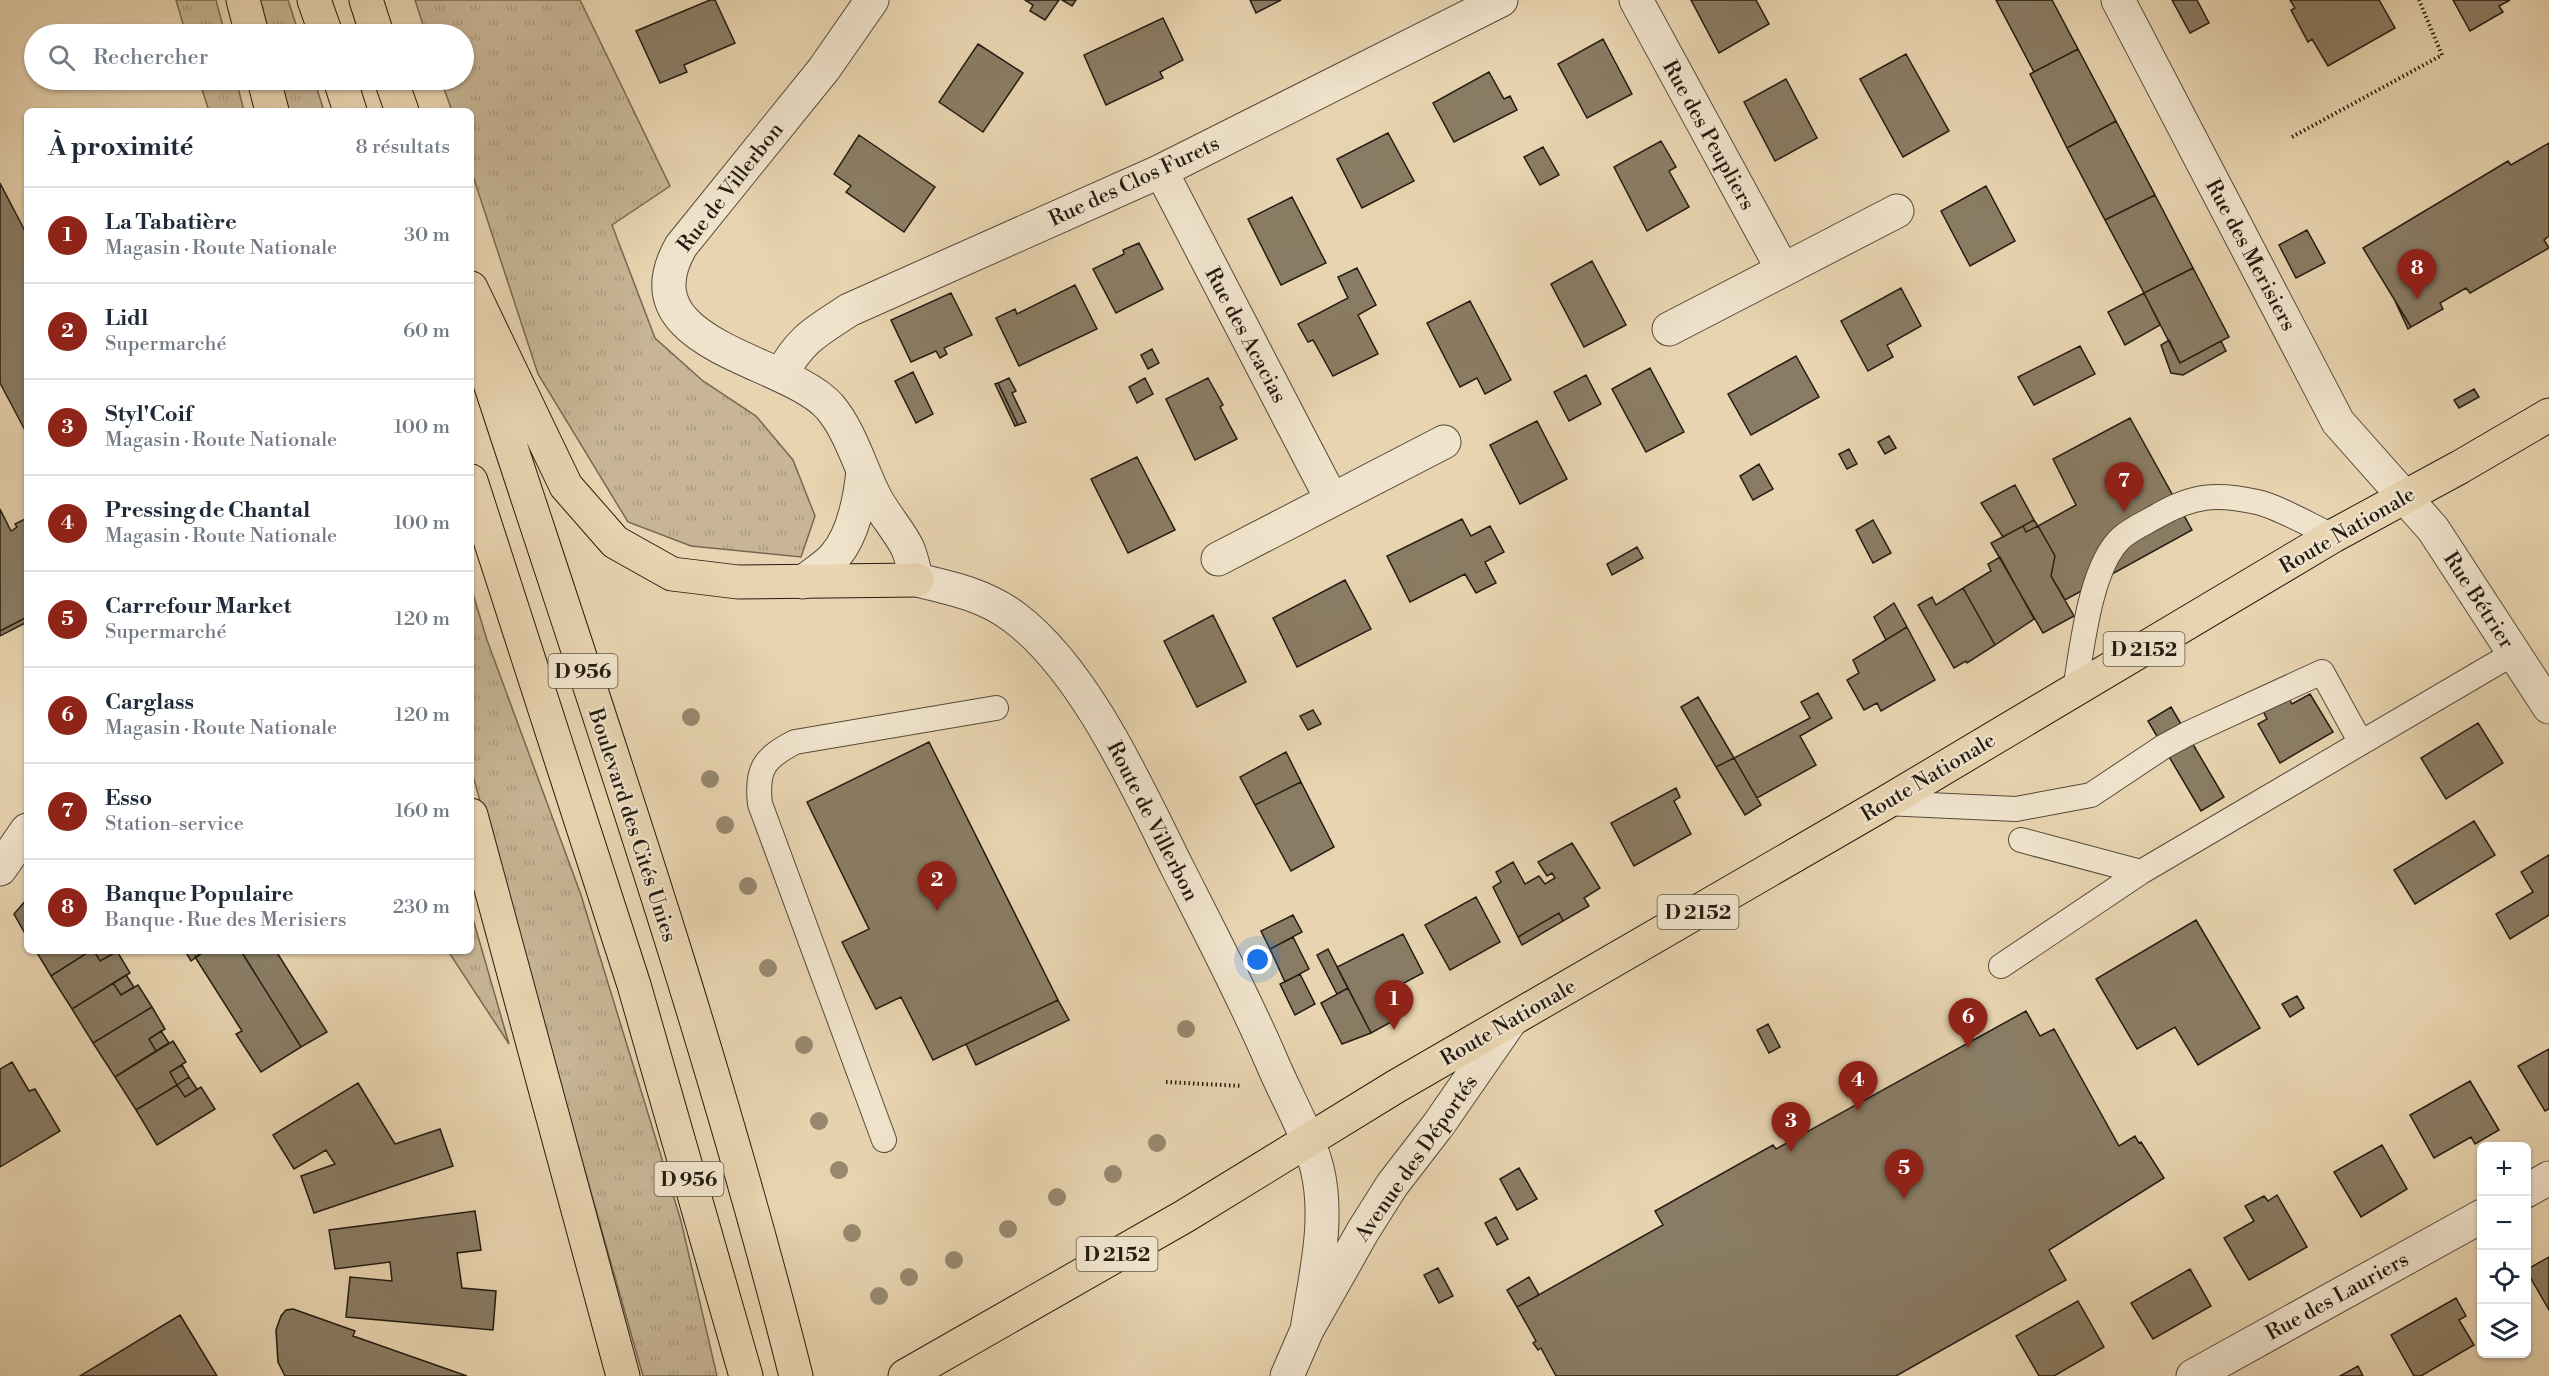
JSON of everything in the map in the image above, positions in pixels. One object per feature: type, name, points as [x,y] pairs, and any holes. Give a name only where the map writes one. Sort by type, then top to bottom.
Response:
[{"type":"main road","points":[[243,0],[249,24]]},
{"type":"main road","points":[[314,0],[322,24]]},
{"type":"main road","points":[[366,0],[374,24]]},
{"type":"main road","points":[[267,90],[271,108]]},
{"type":"main road","points":[[343,90],[349,108]]},
{"type":"main road","points":[[395,90],[401,108]]},
{"type":"main road","points":[[474,294],[566,486],[615,542],[672,574],[738,582],[917,580]]},
{"type":"main road","name":"Boulevard des Cités Unies","points":[[474,334],[696,1016],[777,1300],[796,1376]]},
{"type":"main road","name":"Route Nationale","points":[[1307,1140],[1885,803],[2333,536],[2549,415]]},
{"type":"main road","name":"D 956","points":[[474,490],[634,985],[746,1376]]},
{"type":"main road","points":[[474,826],[623,1376]]},
{"type":"main road","name":"D 2152","points":[[905,1376],[1185,1215],[1307,1140]]},
{"type":"street","name":"Rue de Villerbon","points":[[872,0],[824,69],[697,224],[673,260],[670,294],[677,309],[692,328],[710,343],[808,388],[829,407],[844,431],[875,497],[908,549],[917,580]]},
{"type":"street","name":"Rue des Clos Furets","points":[[782,375],[794,351],[809,336],[849,310],[1161,171],[1501,0]]},
{"type":"street","name":"Rue des Peupliers","points":[[1636,0],[1783,270]]},
{"type":"street","name":"Rue des Merisiers","points":[[2118,0],[2338,422],[2404,497]]},
{"type":"street","name":"Rue des Acacias","points":[[1161,171],[1332,500]]},
{"type":"street","points":[[1669,328],[1896,211]]},
{"type":"street","points":[[1218,560],[1444,442]]},
{"type":"street","points":[[802,582],[835,556],[844,541],[856,509],[863,471]]},
{"type":"street","name":"Rue Bétrier","points":[[2404,497],[2433,529],[2549,707]]},
{"type":"street","name":"Route de Villerbon","points":[[917,580],[962,591],[988,601],[1014,616],[1039,640],[1074,681],[1140,792],[1246,1003],[1307,1140]]},
{"type":"street","points":[[0,868],[24,834]]},
{"type":"street","name":"Avenue des Déportés","points":[[1287,1376],[1307,1330],[1392,1185],[1439,1124],[1511,1020]]},
{"type":"street","name":"Avenue des Déportés","points":[[1307,1140],[1317,1169],[1322,1219],[1307,1330]]},
{"type":"street","points":[[2531,1188],[2549,1178]]},
{"type":"street","name":"Rue des Lauriers","points":[[2193,1376],[2477,1217]]},
{"type":"lane","points":[[2075,690],[2086,620],[2103,566],[2110,550],[2122,536],[2178,504],[2193,498],[2218,496],[2260,503],[2333,536]]},
{"type":"lane","points":[[2001,966],[2141,872],[2514,653]]},
{"type":"lane","points":[[1885,803],[2016,809],[2091,795],[2163,747],[2187,734],[2322,672],[2361,743]]},
{"type":"lane","points":[[884,1140],[760,804],[758,781],[764,765],[775,753],[795,742],[996,708]]},
{"type":"lane","points":[[2021,840],[2141,872]]},
{"type":"path","points":[[2292,137],[2442,55],[2419,0]]},
{"type":"path","points":[[1166,1082],[1242,1086]]},
{"type":"green space","points":[[176,0],[216,0],[222,24],[183,24]]},
{"type":"green space","points":[[258,0],[288,0],[296,24],[265,24]]},
{"type":"green space","points":[[415,0],[580,0],[670,186],[612,225],[655,338],[703,381],[756,416],[793,460],[815,516],[801,557],[691,546],[628,522],[538,374],[474,179],[474,108],[451,108],[445,90],[474,90],[474,24],[423,24]]},
{"type":"green space","points":[[202,90],[239,90],[243,108],[208,108]]},
{"type":"green space","points":[[283,90],[317,90],[323,108],[288,108]]},
{"type":"green space","points":[[474,597],[487,640],[581,895],[681,1221],[717,1376],[643,1376],[474,780]]},
{"type":"green space","points":[[474,922],[509,1044],[450,954],[474,954]]},
{"type":"building","points":[[710,0],[715,0],[735,43],[684,65],[687,72],[660,83],[636,31]]},
{"type":"building","points":[[1025,0],[1059,0],[1045,20],[1030,11],[1033,5]]},
{"type":"building","points":[[1062,0],[1076,0],[1072,6]]},
{"type":"building","points":[[1250,0],[1281,0],[1256,13]]},
{"type":"building","points":[[1691,0],[1756,0],[1769,24],[1719,53]]},
{"type":"building","points":[[1996,0],[2052,0],[2078,49],[2034,72]]},
{"type":"building","points":[[2172,0],[2197,0],[2209,23],[2190,33]]},
{"type":"building","points":[[2290,0],[2379,0],[2395,28],[2328,66],[2312,39],[2308,42],[2291,10],[2295,8]]},
{"type":"building","points":[[2453,0],[2510,0],[2499,6],[2503,12],[2470,31]]},
{"type":"building","points":[[1163,18],[1183,60],[1160,72],[1163,78],[1106,105],[1084,55]]},
{"type":"building","points":[[1603,39],[1632,94],[1587,118],[1558,64]]},
{"type":"building","points":[[978,44],[1023,73],[983,132],[939,102]]},
{"type":"building","points":[[2078,49],[2116,121],[2067,148],[2030,74]]},
{"type":"building","points":[[1906,54],[1949,131],[1903,157],[1860,79]]},
{"type":"building","points":[[1489,72],[1504,99],[1510,96],[1517,110],[1454,142],[1433,103]]},
{"type":"building","points":[[1786,79],[1817,138],[1775,161],[1744,102]]},
{"type":"building","points":[[2116,121],[2155,195],[2105,220],[2067,148]]},
{"type":"building","points":[[1388,133],[1414,181],[1362,208],[1337,159]]},
{"type":"building","points":[[859,135],[935,187],[904,232],[846,192],[851,186],[834,174]]},
{"type":"building","points":[[1661,141],[1676,167],[1669,171],[1689,207],[1647,231],[1614,167]]},
{"type":"building","points":[[2549,143],[2549,236],[2544,240],[2549,248],[2470,293],[2466,288],[2440,303],[2443,309],[2411,327],[2363,248],[2508,161],[2511,165]]},
{"type":"building","points":[[1543,147],[1559,175],[1540,185],[1524,157]]},
{"type":"building","points":[[0,183],[24,229],[24,428],[0,383]]},
{"type":"building","points":[[1986,186],[2015,241],[1970,266],[1941,211]]},
{"type":"building","points":[[2155,195],[2193,268],[2144,293],[2105,220]]},
{"type":"building","points":[[1292,197],[1326,263],[1281,285],[1248,219]]},
{"type":"building","points":[[2307,230],[2325,263],[2296,278],[2279,245]]},
{"type":"building","points":[[1139,243],[1163,289],[1116,313],[1093,269],[1124,254],[1123,250]]},
{"type":"building","points":[[1592,261],[1626,325],[1584,347],[1551,284]]},
{"type":"building","points":[[1357,268],[1376,305],[1358,315],[1378,354],[1333,376],[1313,340],[1308,342],[1298,324],[1348,298],[1338,277]]},
{"type":"building","points":[[2193,268],[2229,337],[2180,363],[2144,293]]},
{"type":"building","points":[[1075,285],[1097,329],[1019,366],[996,318],[1015,309],[1017,314]]},
{"type":"building","points":[[1901,288],[1921,326],[1887,345],[1893,357],[1868,371],[1841,321]]},
{"type":"building","points":[[951,293],[972,335],[944,348],[947,354],[940,358],[936,351],[911,362],[891,320]]},
{"type":"building","points":[[2144,293],[2160,325],[2125,345],[2108,312]]},
{"type":"building","points":[[1470,301],[1511,380],[1485,394],[1477,378],[1460,387],[1427,323]]},
{"type":"building","points":[[2395,301],[2411,327],[2408,329]]},
{"type":"building","points":[[2169,340],[2180,363],[2221,341],[2226,351],[2183,375],[2171,373],[2161,345]]},
{"type":"building","points":[[2080,346],[2095,374],[2034,405],[2018,377]]},
{"type":"building","points":[[1152,349],[1159,363],[1148,369],[1141,355]]},
{"type":"building","points":[[1796,356],[1819,397],[1751,435],[1728,394]]},
{"type":"building","points":[[1650,368],[1684,432],[1646,452],[1612,389]]},
{"type":"building","points":[[913,372],[933,414],[916,423],[895,381]]},
{"type":"building","points":[[1586,375],[1601,404],[1569,421],[1554,392]]},
{"type":"building","points":[[1009,378],[1016,391],[1012,393],[1026,422],[1018,425],[998,383]]},
{"type":"building","points":[[1145,378],[1153,394],[1137,403],[1129,387]]},
{"type":"building","points":[[1208,378],[1223,405],[1220,407],[1237,439],[1195,460],[1166,399]]},
{"type":"building","points":[[998,383],[1018,425],[1015,426],[995,384]]},
{"type":"building","points":[[2474,389],[2479,397],[2459,408],[2454,400]]},
{"type":"building","points":[[2130,418],[2192,530],[2065,600],[2051,576],[2055,556],[2038,526],[2076,505],[2053,459]]},
{"type":"building","points":[[1537,421],[1567,479],[1520,504],[1490,445]]},
{"type":"building","points":[[1889,436],[1896,448],[1885,454],[1878,442]]},
{"type":"building","points":[[1849,449],[1857,464],[1847,469],[1839,454]]},
{"type":"building","points":[[1137,457],[1175,530],[1128,553],[1091,479]]},
{"type":"building","points":[[1759,464],[1773,489],[1753,500],[1740,476]]},
{"type":"building","points":[[2015,485],[2034,520],[2003,537],[1981,503]]},
{"type":"building","points":[[0,509],[11,531],[17,527],[15,524],[24,520],[24,619],[0,631]]},
{"type":"building","points":[[1462,519],[1471,536],[1490,526],[1504,552],[1485,562],[1496,583],[1476,593],[1465,574],[1410,602],[1387,556]]},
{"type":"building","points":[[1873,520],[1891,553],[1873,563],[1856,530]]},
{"type":"building","points":[[2034,520],[2038,526],[2026,532],[2023,526]]},
{"type":"building","points":[[2023,526],[2026,532],[2038,526],[2055,556],[2051,576],[2074,616],[2043,633],[1991,543]]},
{"type":"building","points":[[1637,547],[1643,558],[1612,575],[1607,564]]},
{"type":"building","points":[[2000,557],[2034,619],[1995,645],[1963,588],[1991,571],[1988,564]]},
{"type":"building","points":[[1345,580],[1371,629],[1297,667],[1273,618]]},
{"type":"building","points":[[1963,588],[1995,645],[1967,663],[1966,661],[1954,668],[1918,605],[1932,597],[1936,605]]},
{"type":"building","points":[[1894,603],[1907,627],[1886,640],[1874,617]]},
{"type":"building","points":[[1213,615],[1246,682],[1197,707],[1164,641]]},
{"type":"building","points":[[24,619],[24,624],[0,636],[0,631]]},
{"type":"building","points":[[1907,627],[1935,680],[1881,711],[1877,703],[1864,710],[1847,680],[1859,673],[1853,660]]},
{"type":"building","points":[[1818,693],[1832,718],[1800,736],[1816,765],[1757,798],[1734,758],[1810,718],[1801,702]]},
{"type":"building","points":[[2310,694],[2333,732],[2280,763],[2258,724],[2267,719],[2263,711],[2288,697],[2292,704]]},
{"type":"building","points":[[1698,697],[1734,758],[1716,767],[1681,707]]},
{"type":"building","points":[[2171,707],[2224,797],[2201,811],[2148,721]]},
{"type":"building","points":[[1313,710],[1321,724],[1308,730],[1300,716]]},
{"type":"building","points":[[2478,723],[2503,763],[2446,799],[2421,758]]},
{"type":"building","points":[[929,742],[1058,1000],[933,1060],[901,997],[876,1009],[842,942],[869,929],[807,802]]},
{"type":"building","points":[[1286,752],[1301,782],[1255,805],[1240,777]]},
{"type":"building","points":[[1734,758],[1761,805],[1745,815],[1716,767]]},
{"type":"building","points":[[1301,782],[1334,847],[1291,871],[1255,805]]},
{"type":"building","points":[[1676,788],[1680,797],[1674,801],[1691,834],[1634,866],[1611,823]]},
{"type":"building","points":[[2474,821],[2495,855],[2415,904],[2394,870]]},
{"type":"building","points":[[1572,843],[1600,888],[1584,898],[1589,906],[1563,921],[1559,913],[1518,937],[1493,887],[1501,882],[1496,872],[1513,862],[1525,884],[1539,876],[1545,884],[1555,878],[1552,873],[1547,876],[1538,862]]},
{"type":"building","points":[[2549,855],[2549,915],[2510,939],[2496,914],[2533,892],[2521,872]]},
{"type":"building","points":[[1476,897],[1500,942],[1450,970],[1425,925]]},
{"type":"building","points":[[24,902],[24,932],[14,914]]},
{"type":"building","points":[[1559,913],[1563,921],[1522,945],[1518,937]]},
{"type":"building","points":[[1293,915],[1302,932],[1270,949],[1261,931]]},
{"type":"building","points":[[2196,920],[2260,1028],[2198,1065],[2175,1027],[2137,1049],[2096,979]]},
{"type":"building","points":[[1403,934],[1423,973],[1381,995],[1393,1021],[1371,1033],[1337,967]]},
{"type":"building","points":[[1293,937],[1309,969],[1285,982],[1270,949]]},
{"type":"building","points":[[1328,949],[1348,988],[1337,994],[1317,955]]},
{"type":"building","points":[[38,954],[85,954],[51,976]]},
{"type":"building","points":[[85,954],[96,954],[100,961],[112,954],[119,954],[130,973],[72,1009],[51,976]]},
{"type":"building","points":[[96,954],[113,954],[100,961]]},
{"type":"building","points":[[187,954],[201,954],[191,961]]},
{"type":"building","points":[[200,954],[243,954],[301,1047],[261,1072],[236,1034],[242,1031],[195,957]]},
{"type":"building","points":[[243,954],[278,954],[327,1032],[301,1047]]},
{"type":"building","points":[[1300,974],[1315,1004],[1295,1015],[1280,984]]},
{"type":"building","points":[[126,975],[134,987],[121,995],[113,983]]},
{"type":"building","points":[[113,983],[121,995],[138,985],[152,1007],[93,1043],[72,1009]]},
{"type":"building","points":[[1348,988],[1371,1033],[1342,1044],[1321,1003]]},
{"type":"building","points":[[2297,996],[2304,1008],[2290,1017],[2282,1004]]},
{"type":"building","points":[[1058,1000],[1069,1020],[976,1065],[966,1044]]},
{"type":"building","points":[[152,1007],[165,1029],[149,1039],[156,1051],[115,1077],[93,1043]]},
{"type":"building","points":[[2026,1011],[2040,1036],[2054,1029],[2119,1146],[2135,1136],[2164,1178],[2049,1250],[2066,1280],[1896,1376],[1556,1376],[1541,1348],[1538,1350],[1533,1343],[1536,1341],[1517,1307],[1663,1225],[1655,1211],[1773,1145],[1776,1149]]},
{"type":"building","points":[[1768,1024],[1780,1047],[1769,1053],[1757,1030]]},
{"type":"building","points":[[161,1031],[169,1043],[156,1051],[149,1039]]},
{"type":"building","points":[[173,1041],[186,1062],[170,1072],[177,1085],[136,1110],[115,1077]]},
{"type":"building","points":[[2549,1049],[2549,1109],[2545,1111],[2518,1066]]},
{"type":"building","points":[[12,1062],[29,1091],[35,1089],[60,1131],[0,1167],[0,1069]]},
{"type":"building","points":[[182,1065],[189,1077],[177,1085],[170,1072]]},
{"type":"building","points":[[189,1077],[197,1089],[185,1097],[177,1085]]},
{"type":"building","points":[[2470,1081],[2499,1130],[2475,1144],[2471,1137],[2434,1158],[2410,1115]]},
{"type":"building","points":[[358,1083],[395,1144],[440,1129],[453,1166],[314,1213],[301,1176],[335,1164],[326,1150],[294,1169],[273,1135]]},
{"type":"building","points":[[177,1085],[185,1097],[201,1087],[215,1109],[157,1145],[136,1110]]},
{"type":"building","points":[[2382,1145],[2407,1189],[2361,1217],[2334,1172]]},
{"type":"building","points":[[1519,1168],[1537,1199],[1517,1210],[1500,1179]]},
{"type":"building","points":[[2277,1195],[2307,1247],[2249,1280],[2224,1238],[2254,1221],[2245,1206],[2264,1196],[2268,1201]]},
{"type":"building","points":[[475,1211],[481,1250],[457,1253],[462,1288],[496,1291],[493,1330],[346,1317],[350,1277],[392,1281],[390,1262],[335,1269],[329,1230]]},
{"type":"building","points":[[1496,1217],[1508,1239],[1497,1245],[1485,1223]]},
{"type":"building","points":[[2549,1257],[2549,1310],[2531,1279],[2531,1267]]},
{"type":"building","points":[[1438,1268],[1453,1296],[1439,1303],[1424,1275]]},
{"type":"building","points":[[2190,1269],[2211,1306],[2153,1339],[2131,1303]]},
{"type":"building","points":[[1529,1277],[1539,1295],[1517,1307],[1507,1290]]},
{"type":"building","points":[[2456,1298],[2466,1316],[2459,1320],[2474,1345],[2421,1376],[2414,1376],[2391,1335]]},
{"type":"building","points":[[2078,1301],[2104,1347],[2054,1376],[2039,1376],[2016,1336]]},
{"type":"building","points":[[293,1309],[355,1331],[353,1336],[467,1376],[285,1376],[278,1362],[276,1330],[281,1316],[286,1310]]},
{"type":"building","points":[[180,1315],[217,1376],[80,1376]]},
{"type":"building","points":[[2358,1366],[2363,1376],[2340,1376]]},
{"type":"place","name":"Banque Populaire","points":[[2417,299]]},
{"type":"place","name":"Esso","points":[[2124,512]]},
{"type":"place","name":"Lidl","points":[[937,911]]},
{"type":"place","name":"La Tabatière","points":[[1394,1030]]},
{"type":"place","name":"Carglass","points":[[1968,1048]]},
{"type":"place","name":"Pressing de Chantal","points":[[1858,1111]]},
{"type":"place","name":"Styl'Coif","points":[[1791,1152]]},
{"type":"place","name":"Carrefour Market","points":[[1904,1199]]}]
